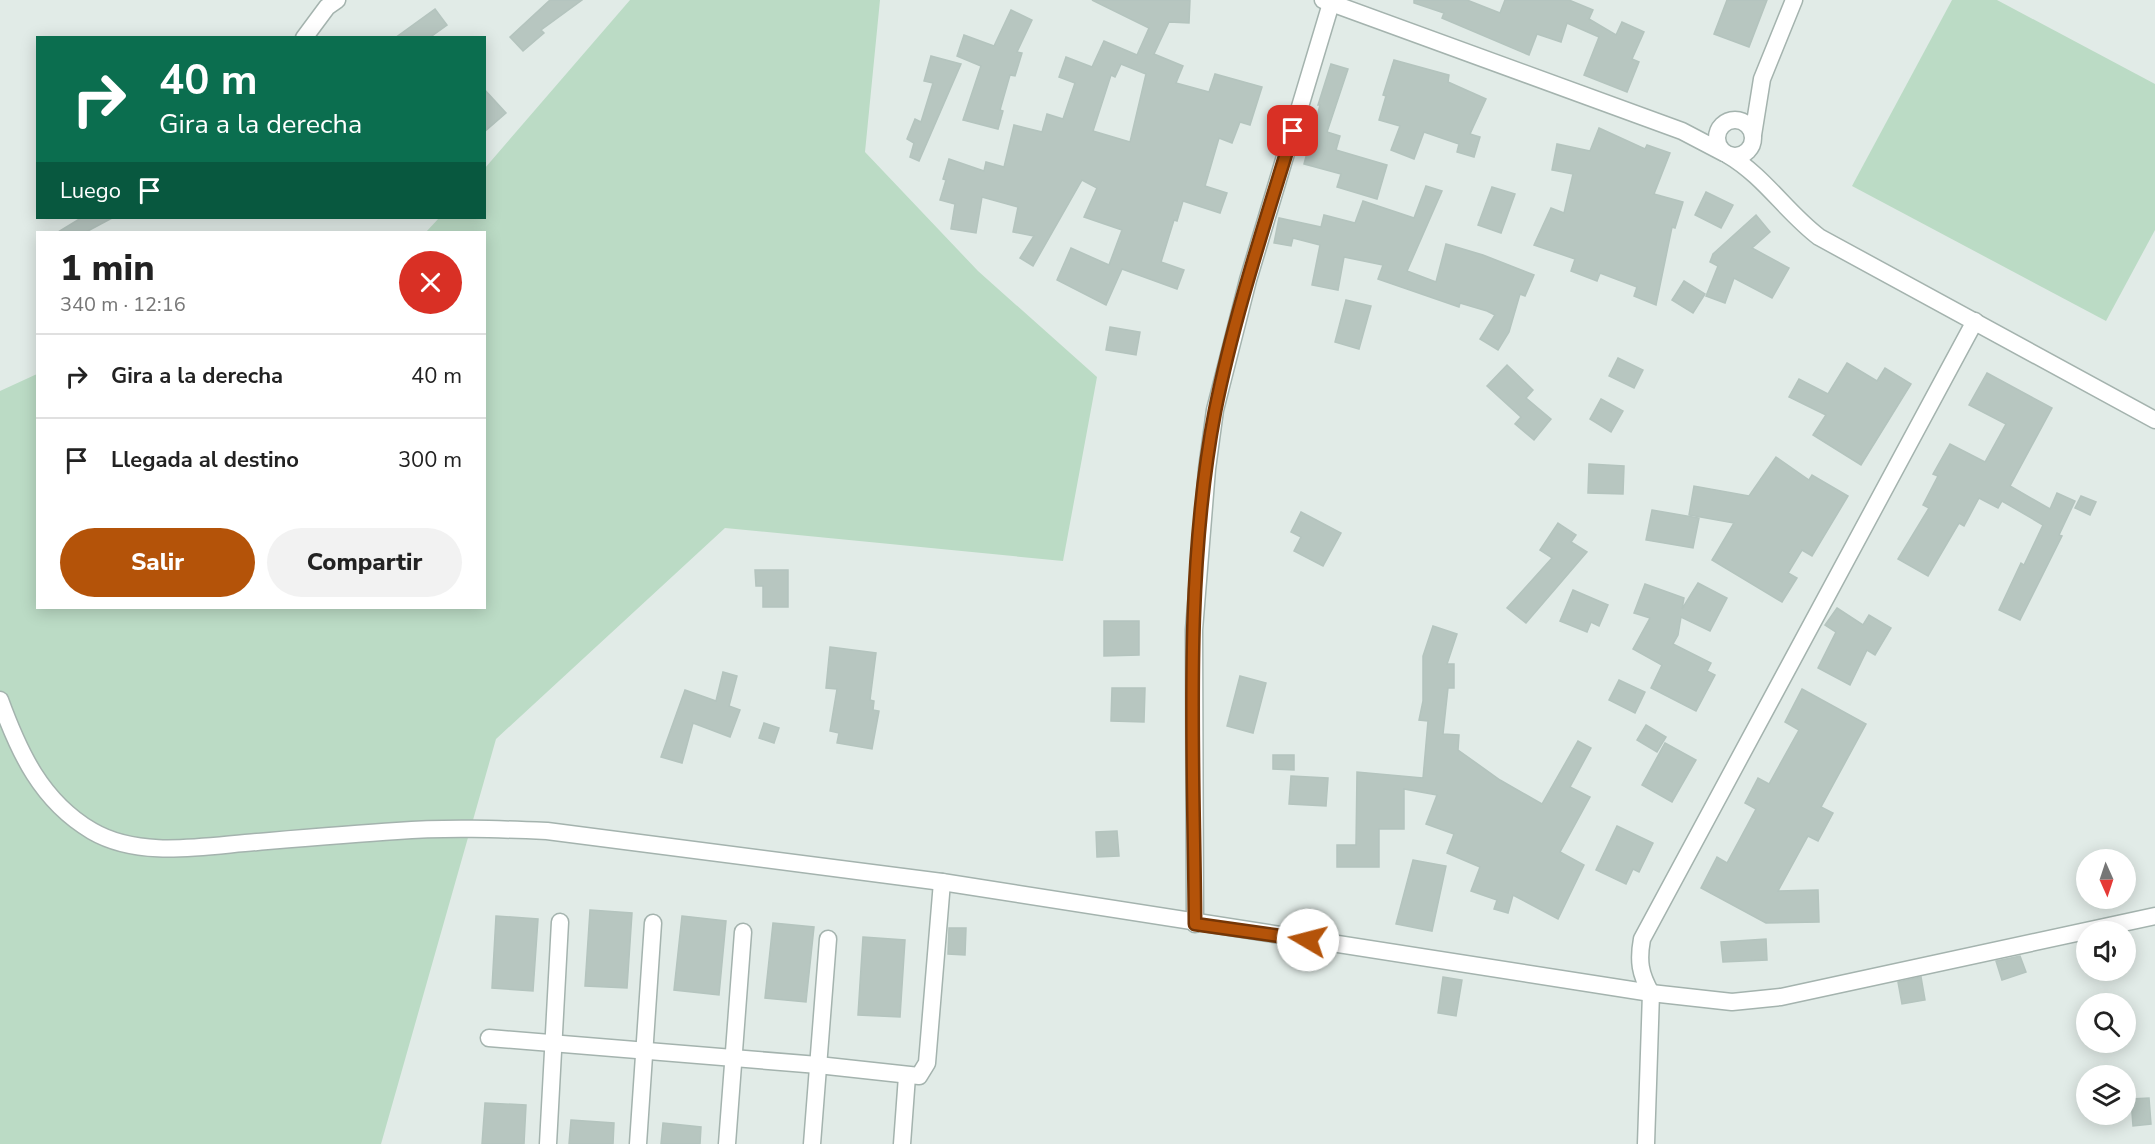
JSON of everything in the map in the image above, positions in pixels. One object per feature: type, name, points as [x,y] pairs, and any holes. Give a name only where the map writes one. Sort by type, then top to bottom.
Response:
[{"type":"street","points":[[305,36],[327,7],[337,0]]},
{"type":"street","points":[[1778,197],[1756,157],[1753,137],[1762,79],[1794,0]]},
{"type":"street","points":[[1195,924],[1194,630],[1207,469],[1215,410],[1248,280],[1328,1],[1665,125],[1705,142],[1752,172],[1805,226],[1819,237],[2155,420]]},
{"type":"street","points":[[1753,137],[1745,153],[1726,154],[1718,146],[1716,136],[1721,126],[1729,121],[1762,79]]},
{"type":"street","points":[[1665,125],[1704,127],[1729,121],[1744,122],[1753,137]]},
{"type":"street","points":[[1646,1144],[1651,993],[1641,976],[1638,958],[1642,939],[1975,321]]},
{"type":"street","points":[[0,700],[16,744],[35,779],[60,807],[92,831],[130,845],[173,848],[399,830],[483,828],[547,831],[942,882],[1195,924],[1706,1001],[1772,999],[2155,916]]},
{"type":"street","points":[[489,1038],[818,1065],[919,1077],[927,1063],[942,882]]},
{"type":"street","points":[[548,1144],[560,922]]},
{"type":"street","points":[[638,1144],[653,924]]},
{"type":"street","points":[[727,1144],[743,932]]},
{"type":"street","points":[[812,1144],[828,939]]},
{"type":"street","points":[[902,1144],[907,1077]]},
{"type":"green space","points":[[630,0],[880,0],[865,152],[978,271],[1097,377],[1063,561],[725,528],[496,739],[381,1144],[0,1144],[0,391],[36,374],[36,609],[486,609],[486,231],[427,231],[438,219],[486,219],[486,167]]},
{"type":"green space","points":[[1952,0],[1997,0],[2155,84],[2155,230],[2106,321],[1852,186]]},
{"type":"building","points":[[550,0],[582,0],[541,30],[544,33],[523,51],[510,37]]},
{"type":"building","points":[[1092,0],[1190,0],[1189,23],[1169,22],[1154,54],[1183,66],[1176,83],[1209,92],[1215,74],[1262,87],[1250,125],[1240,122],[1232,143],[1219,138],[1205,186],[1227,193],[1220,213],[1183,201],[1177,221],[1174,220],[1161,262],[1184,270],[1177,289],[1122,269],[1106,305],[1057,280],[1071,248],[1109,265],[1122,230],[1084,217],[1097,188],[1082,180],[1033,266],[1020,258],[1034,236],[1013,232],[1018,207],[982,197],[976,233],[951,229],[955,204],[940,200],[949,159],[984,171],[986,162],[1004,167],[1014,125],[1042,132],[1047,114],[1063,119],[1075,83],[1059,77],[1066,57],[1092,67],[1104,41],[1137,55],[1149,28]],"holes":[[[1121,64],[1146,74],[1130,142],[1093,131],[1111,75],[1115,77]]]},
{"type":"building","points":[[1414,0],[1467,0],[1500,13],[1505,0],[1569,0],[1593,10],[1589,19],[1616,35],[1622,22],[1644,32],[1632,59],[1639,62],[1627,92],[1584,75],[1599,37],[1567,23],[1561,42],[1537,34],[1529,55],[1442,18],[1444,13],[1414,3]]},
{"type":"building","points":[[1727,0],[1767,0],[1749,47],[1714,34]]},
{"type":"building","points":[[435,9],[447,25],[432,36],[398,36]]},
{"type":"building","points":[[1011,10],[1032,20],[1017,52],[1022,53],[1015,76],[1010,75],[1000,110],[1003,111],[998,129],[963,120],[981,66],[957,56],[964,35],[994,46]]},
{"type":"building","points":[[931,56],[961,64],[919,161],[910,157],[914,143],[907,139],[915,119],[921,122],[933,83],[924,81]]},
{"type":"building","points":[[1394,60],[1449,75],[1448,82],[1486,99],[1470,134],[1480,137],[1474,157],[1457,152],[1459,144],[1424,132],[1414,159],[1391,150],[1400,126],[1379,120],[1386,96],[1383,95]]},
{"type":"building","points":[[1331,64],[1348,69],[1327,132],[1340,136],[1336,150],[1387,165],[1377,199],[1337,187],[1341,174],[1304,164],[1320,105],[1318,105]]},
{"type":"building","points":[[486,91],[506,113],[486,130]]},
{"type":"building","points":[[1599,128],[1645,149],[1647,145],[1670,153],[1654,194],[1683,202],[1675,228],[1672,227],[1656,305],[1634,296],[1637,287],[1600,273],[1597,281],[1571,271],[1575,259],[1534,245],[1551,208],[1564,213],[1573,174],[1552,170],[1557,144],[1590,151]]},
{"type":"building","points":[[1426,186],[1442,191],[1407,271],[1436,282],[1446,244],[1483,255],[1534,275],[1525,296],[1520,294],[1509,332],[1498,350],[1480,339],[1495,315],[1487,311],[1460,303],[1459,307],[1378,279],[1383,265],[1344,257],[1338,290],[1312,285],[1320,245],[1293,238],[1291,246],[1274,243],[1279,218],[1321,227],[1324,215],[1355,223],[1363,201],[1414,218]]},
{"type":"building","points":[[1492,187],[1515,194],[1501,233],[1478,225]]},
{"type":"building","points":[[1706,192],[1733,205],[1721,228],[1695,215]]},
{"type":"building","points":[[1756,215],[1770,232],[1752,248],[1789,268],[1772,298],[1734,278],[1725,303],[1706,296],[1718,266],[1710,262],[1713,254]]},
{"type":"building","points":[[79,219],[110,219],[88,231],[60,231]]},
{"type":"building","points":[[1684,281],[1705,294],[1693,313],[1672,300]]},
{"type":"building","points":[[1346,300],[1371,306],[1359,349],[1335,342]]},
{"type":"building","points":[[1110,327],[1140,332],[1136,355],[1106,350]]},
{"type":"building","points":[[1618,358],[1643,370],[1634,388],[1609,376]]},
{"type":"building","points":[[1847,363],[1877,381],[1885,368],[1911,384],[1861,465],[1813,435],[1826,415],[1789,397],[1799,379],[1828,394]]},
{"type":"building","points":[[1507,365],[1533,390],[1526,398],[1551,419],[1534,440],[1515,424],[1521,417],[1487,386]]},
{"type":"building","points":[[1987,373],[2052,408],[2010,486],[2050,509],[2057,493],[2075,501],[2059,535],[2062,536],[2020,620],[1999,610],[2021,563],[2024,565],[2043,525],[2002,501],[1998,508],[1979,498],[1964,526],[1959,523],[1928,576],[1898,559],[1929,508],[1923,505],[1938,476],[1933,474],[1950,444],[1985,462],[2006,424],[1969,405]]},
{"type":"building","points":[[1601,399],[1623,411],[1611,432],[1590,419]]},
{"type":"building","points":[[1776,457],[1809,480],[1812,475],[1848,496],[1812,556],[1802,550],[1788,573],[1797,578],[1782,602],[1712,560],[1734,523],[1689,515],[1694,486],[1749,496]]},
{"type":"building","points":[[1589,464],[1624,466],[1623,494],[1588,493]]},
{"type":"building","points":[[2081,496],[2096,502],[2090,515],[2075,508]]},
{"type":"building","points":[[1652,510],[1699,518],[1693,548],[1646,540]]},
{"type":"building","points":[[1301,512],[1341,533],[1323,566],[1294,551],[1301,537],[1291,532]]},
{"type":"building","points":[[1558,523],[1576,535],[1571,542],[1587,552],[1526,623],[1507,608],[1552,558],[1540,550]]},
{"type":"building","points":[[755,570],[788,570],[788,607],[763,607],[763,586],[756,586]]},
{"type":"building","points":[[1698,583],[1727,598],[1710,631],[1681,617],[1678,635],[1673,644],[1711,663],[1707,671],[1715,675],[1696,711],[1651,688],[1662,665],[1633,649],[1650,618],[1634,613],[1645,584],[1684,598],[1682,609]]},
{"type":"building","points":[[1573,590],[1608,605],[1599,626],[1591,622],[1587,632],[1560,621]]},
{"type":"building","points":[[1837,608],[1863,625],[1869,615],[1891,628],[1875,655],[1867,650],[1850,685],[1818,668],[1836,632],[1825,625]]},
{"type":"building","points":[[1104,621],[1139,621],[1139,655],[1104,656]]},
{"type":"building","points":[[1433,626],[1457,634],[1447,664],[1454,664],[1454,688],[1448,688],[1443,734],[1459,735],[1458,750],[1500,780],[1542,804],[1578,741],[1591,748],[1570,787],[1590,797],[1560,852],[1584,865],[1558,919],[1513,895],[1508,913],[1494,909],[1497,900],[1471,891],[1480,867],[1447,853],[1454,834],[1426,824],[1437,795],[1404,789],[1404,829],[1379,829],[1379,867],[1337,867],[1337,845],[1356,845],[1357,772],[1423,778],[1428,721],[1419,720],[1423,701],[1423,656]]},
{"type":"building","points":[[830,647],[876,653],[870,700],[874,701],[873,710],[879,711],[872,749],[837,743],[839,733],[830,731],[837,689],[826,688]]},
{"type":"building","points":[[723,672],[737,676],[729,706],[740,710],[730,737],[693,723],[682,763],[661,757],[685,690],[716,701]]},
{"type":"building","points":[[1240,676],[1266,683],[1253,733],[1227,726]]},
{"type":"building","points":[[1619,680],[1645,692],[1635,713],[1609,700]]},
{"type":"building","points":[[1112,688],[1145,688],[1144,722],[1111,721]]},
{"type":"building","points":[[1802,689],[1866,724],[1821,807],[1833,813],[1818,841],[1808,836],[1778,891],[1818,890],[1819,922],[1766,923],[1701,888],[1717,857],[1727,863],[1756,809],[1745,803],[1758,778],[1769,784],[1799,730],[1785,722]]},
{"type":"building","points":[[764,723],[779,728],[774,743],[759,738]]},
{"type":"building","points":[[1646,725],[1666,737],[1657,752],[1637,740]]},
{"type":"building","points":[[1665,743],[1696,760],[1672,802],[1642,785]]},
{"type":"building","points":[[1273,755],[1294,755],[1294,770],[1273,769]]},
{"type":"building","points":[[1291,776],[1328,778],[1326,806],[1289,804]]},
{"type":"building","points":[[1617,826],[1653,843],[1639,872],[1633,869],[1626,884],[1596,870]]},
{"type":"building","points":[[1117,831],[1119,856],[1097,857],[1096,832]]},
{"type":"building","points":[[1413,860],[1446,866],[1432,931],[1396,924]]},
{"type":"building","points":[[590,910],[632,913],[627,988],[585,986]]},
{"type":"building","points":[[496,916],[538,919],[533,991],[492,988]]},
{"type":"building","points":[[682,916],[726,921],[719,995],[674,990]]},
{"type":"building","points":[[773,923],[814,927],[806,1002],[765,998]]},
{"type":"building","points":[[949,928],[966,928],[965,955],[948,954]]},
{"type":"building","points":[[863,937],[905,940],[900,1017],[858,1015]]},
{"type":"building","points":[[1766,939],[1767,960],[1723,962],[1721,942]]},
{"type":"building","points":[[2020,956],[2026,972],[2002,980],[1996,961]]},
{"type":"building","points":[[1443,977],[1462,980],[1456,1016],[1438,1013]]},
{"type":"building","points":[[1921,977],[1925,1000],[1902,1004],[1898,982]]},
{"type":"building","points":[[2149,1098],[2151,1124],[2133,1126],[2136,1125],[2136,1099]]},
{"type":"building","points":[[485,1103],[526,1105],[524,1144],[482,1144]]},
{"type":"building","points":[[571,1120],[614,1123],[613,1144],[569,1144]]},
{"type":"building","points":[[663,1123],[701,1127],[700,1144],[661,1144]]},
{"type":"route","points":[[1293,131],[1248,280],[1215,410],[1207,469],[1199,541],[1194,630],[1195,924],[1308,940]]}]
